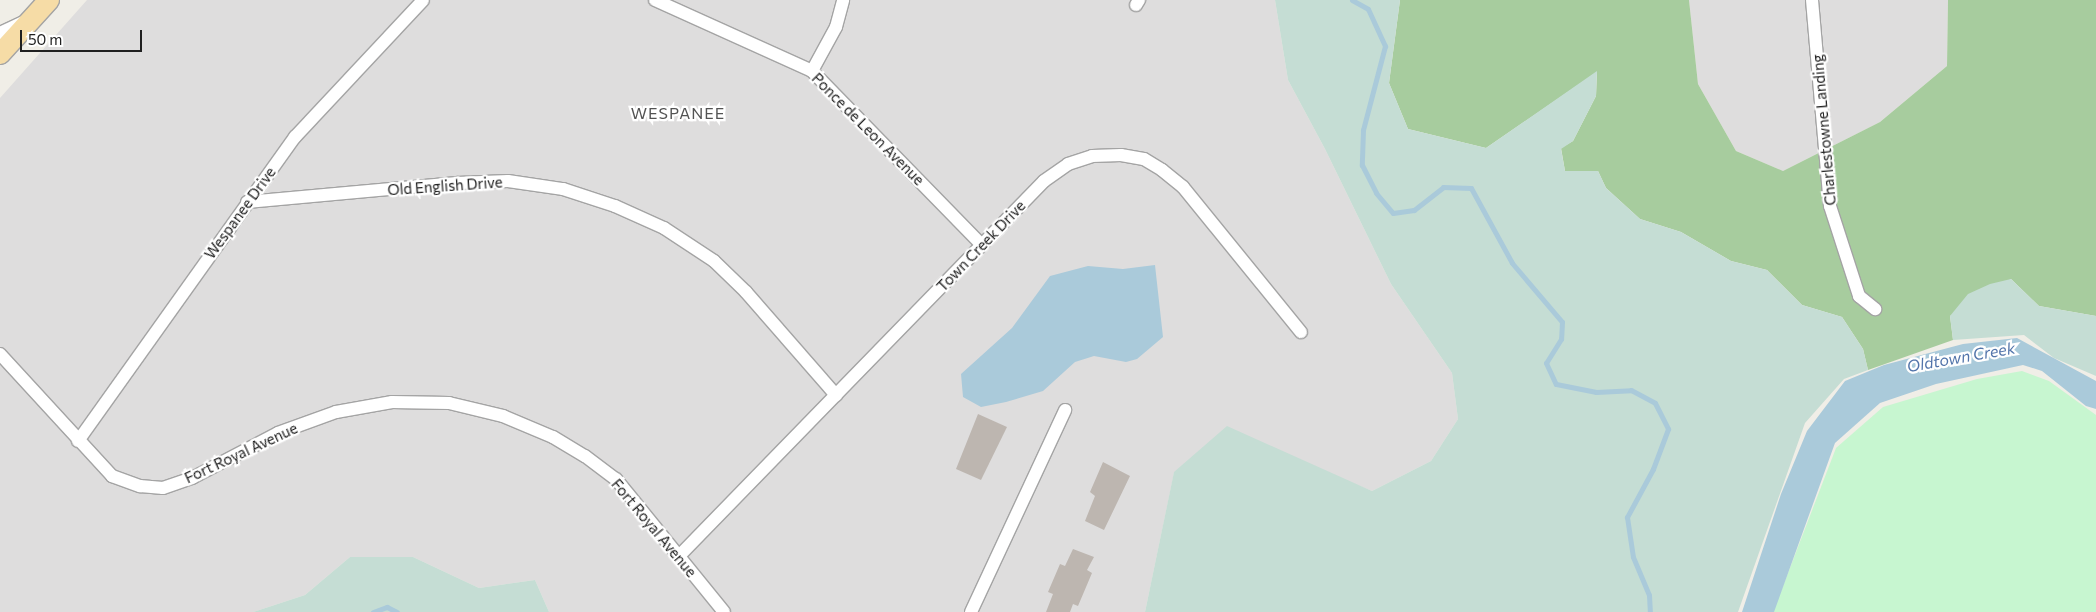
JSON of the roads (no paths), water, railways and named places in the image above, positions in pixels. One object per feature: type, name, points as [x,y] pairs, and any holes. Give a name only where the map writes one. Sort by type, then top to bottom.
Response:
[{"type":"main road","points":[[0,54],[49,0]]},
{"type":"street","name":"Wespanee Drive","points":[[78,441],[247,202],[295,138],[423,0]]},
{"type":"street","name":"Ponce de Leon Avenue","points":[[655,0],[812,70],[982,245]]},
{"type":"street","points":[[812,70],[836,27],[842,0]]},
{"type":"street","name":"Charlestowne Landing","points":[[1812,0],[1830,206],[1859,296],[1875,309]]},
{"type":"street","points":[[0,33],[29,20]]},
{"type":"street","name":"Town Creek Drive","points":[[679,556],[1044,181],[1068,164],[1092,156],[1121,155],[1144,159],[1183,187],[1301,332]]},
{"type":"street","name":"Old English Drive","points":[[247,202],[508,181],[563,189],[615,206],[664,228],[714,261],[746,292],[836,395]]},
{"type":"street","name":"Fort Royal Avenue","points":[[0,354],[112,476],[140,486],[163,488],[192,478],[278,433],[336,412],[392,402],[449,403],[503,416],[585,456],[616,479],[724,612]]},
{"type":"street","points":[[971,612],[1065,410]]},
{"type":"water","points":[[1155,265],[1163,337],[1137,359],[1126,362],[1094,356],[1075,362],[1043,391],[1006,402],[981,407],[963,397],[961,374],[1012,328],[1050,276],[1088,266],[1123,269]]},
{"type":"water","name":"Oldtown Creek","points":[[2017,338],[2096,381],[2096,409],[2086,406],[2042,371],[2023,365],[1936,384],[1880,403],[1835,443],[1774,612],[1742,612],[1781,494],[1807,431],[1845,381],[1884,365],[1963,344]]},
{"type":"waterway","points":[[1352,0],[1368,9],[1385,46],[1363,130],[1362,165],[1376,193],[1393,213],[1414,210],[1443,187],[1471,188],[1512,263],[1562,322],[1561,339],[1546,363],[1556,384],[1596,392],[1631,390],[1655,403],[1668,429],[1653,469],[1627,517],[1633,557],[1649,595],[1650,612]]},
{"type":"waterway","points":[[373,612],[387,607],[397,612]]},
{"type":"district","name":"WESPANEE","points":[[678,113]]}]
